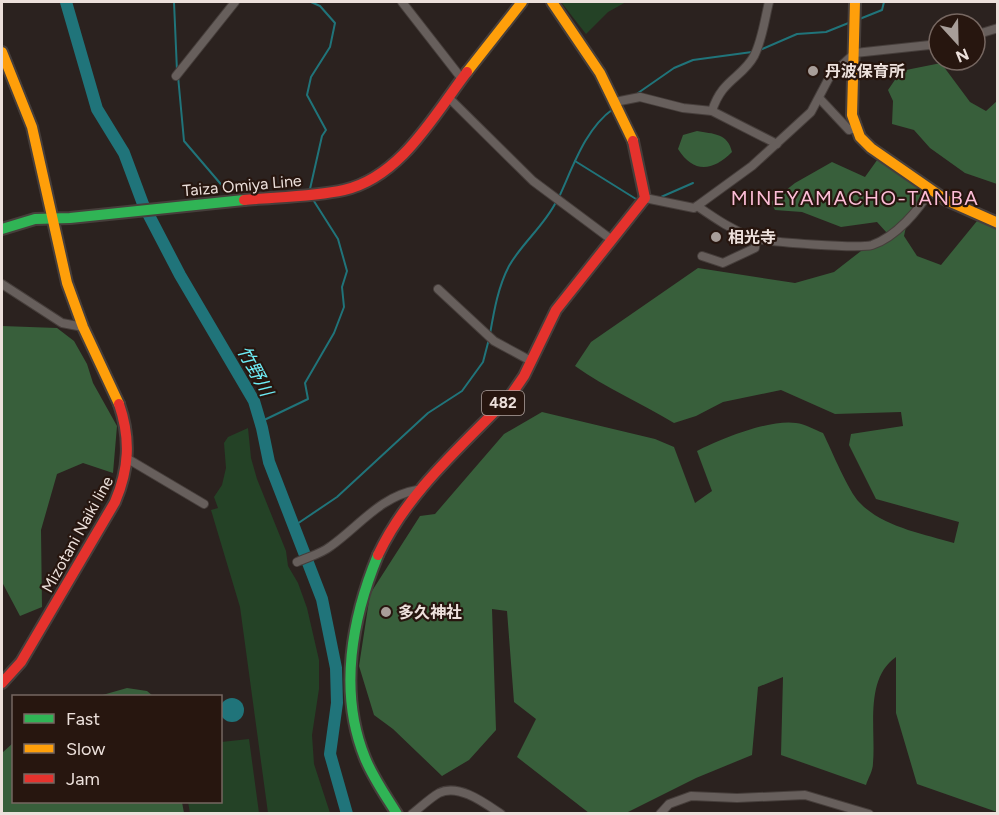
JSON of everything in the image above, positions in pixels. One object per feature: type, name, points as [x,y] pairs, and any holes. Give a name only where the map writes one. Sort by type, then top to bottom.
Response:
[{"type":"main road","name":"Taiza Omiya Line","points":[[2,229],[18,221],[343,190],[375,179],[389,170],[522,2]]},
{"type":"main road","points":[[552,2],[593,61],[615,102],[638,159],[645,198]]},
{"type":"main road","points":[[855,2],[852,97],[855,128],[871,148],[931,189],[965,210],[998,223]]},
{"type":"main road","points":[[2,52],[32,127],[53,217]]},
{"type":"main road","name":"482","points":[[397,813],[370,767],[358,734],[351,684],[354,630],[363,590],[390,533],[421,490],[511,394],[531,361],[556,310],[645,198]]},
{"type":"main road","name":"Mizotani Naiki line","points":[[2,683],[21,662],[115,502],[125,479],[128,459],[126,427],[120,406],[82,327],[67,283],[53,217]]},
{"type":"street","points":[[176,75],[235,2]]},
{"type":"street","points":[[402,2],[462,79]]},
{"type":"street","points":[[712,111],[716,97],[728,80],[755,52],[769,2]]},
{"type":"street","points":[[645,198],[694,208],[698,206],[777,144],[811,112],[820,99],[830,76],[855,53],[927,45]]},
{"type":"street","points":[[448,97],[533,181],[612,240]]},
{"type":"street","points":[[615,102],[640,97],[683,108],[712,111],[777,144]]},
{"type":"street","points":[[820,99],[849,130],[855,128]]},
{"type":"street","points":[[698,206],[731,229],[756,238],[869,246],[886,237],[911,216],[923,204],[931,189]]},
{"type":"street","points":[[702,256],[723,263],[755,248],[756,238]]},
{"type":"street","points":[[2,284],[62,323],[82,327]]},
{"type":"street","points":[[438,289],[494,341],[531,361]]},
{"type":"street","points":[[128,459],[204,504]]},
{"type":"street","points":[[297,562],[324,551],[374,510],[390,500],[421,490]]},
{"type":"street","points":[[412,813],[440,793],[449,790],[471,795],[501,813]]},
{"type":"street","points":[[660,813],[669,804],[690,796],[737,798],[805,795],[869,813]]},
{"type":"green space","points":[[561,2],[626,2],[608,12],[586,34]]},
{"type":"green space","points":[[927,66],[927,72],[948,72],[970,102],[986,111],[997,101],[997,184],[965,173],[930,148],[914,130],[892,124],[893,101],[888,90],[901,71]]},
{"type":"green space","points":[[697,131],[723,138],[732,152],[725,159],[710,166],[696,166],[678,149],[683,135]]},
{"type":"green space","points":[[880,156],[926,192],[910,213],[887,233],[877,222],[841,227],[802,212],[775,210],[771,202],[795,183],[832,162],[865,177]]},
{"type":"green space","points":[[977,221],[997,228],[997,812],[917,784],[896,713],[896,657],[879,678],[875,692],[873,766],[866,785],[781,755],[783,677],[758,687],[752,755],[696,778],[624,814],[589,813],[517,757],[536,719],[514,702],[507,611],[492,609],[496,730],[469,760],[442,776],[393,729],[374,715],[359,666],[370,594],[420,516],[435,514],[504,434],[542,412],[655,439],[674,447],[695,503],[712,491],[697,451],[759,427],[785,423],[803,425],[823,433],[850,490],[869,511],[904,529],[954,543],[959,522],[876,499],[849,445],[851,434],[903,426],[901,412],[835,414],[781,390],[723,402],[696,416],[674,423],[575,366],[591,342],[698,268],[795,283],[834,272],[861,251],[881,244],[907,222],[904,236],[917,256],[941,265]]},
{"type":"green space","points":[[2,326],[57,328],[74,341],[87,364],[93,383],[117,426],[113,473],[83,463],[57,474],[41,530],[42,607],[20,616],[2,582]]},
{"type":"green space","points":[[248,428],[251,458],[257,479],[286,551],[288,566],[298,583],[307,608],[319,660],[319,689],[312,735],[314,764],[330,813],[268,813],[240,607],[211,510],[218,508],[214,497],[222,485],[226,468],[224,443],[228,437]]},
{"type":"green space","points":[[127,688],[147,691],[152,695],[102,695]]},
{"type":"green space","points":[[249,739],[259,813],[190,813],[188,803],[222,803],[222,742]]},
{"type":"green space","points":[[12,744],[12,803],[182,803],[184,813],[2,813],[2,753]]},
{"type":"water","points":[[237,699],[243,705],[241,719],[232,722],[223,719],[223,701]]},
{"type":"waterway","name":"竹野川","points":[[66,2],[97,109],[124,153],[143,204],[180,275],[254,401],[269,462],[322,599],[336,668],[337,703],[330,754],[347,814]]},
{"type":"waterway","points":[[174,2],[177,71]]},
{"type":"waterway","points":[[310,189],[322,136],[326,130],[307,95],[311,77],[330,47],[335,23],[320,6],[311,2]]},
{"type":"waterway","points":[[857,20],[882,10],[884,2]]},
{"type":"waterway","points":[[760,50],[797,34],[826,32],[851,22]]},
{"type":"waterway","points":[[638,93],[674,68],[693,60],[752,52]]},
{"type":"waterway","points":[[178,76],[184,141],[231,196]]},
{"type":"waterway","points":[[559,197],[587,138],[603,117],[613,109]]},
{"type":"waterway","points":[[575,161],[636,199]]},
{"type":"waterway","points":[[661,197],[693,183]]},
{"type":"waterway","points":[[260,422],[308,399],[305,383],[334,333],[344,307],[342,287],[347,271],[338,239],[312,198]]},
{"type":"waterway","points":[[490,334],[505,274],[556,202]]},
{"type":"waterway","points":[[294,526],[337,497],[428,413],[462,391],[483,362],[489,339]]},
{"type":"traffic: fast","points":[[2,229],[35,219],[70,218],[244,200]]},
{"type":"traffic: fast","points":[[378,555],[361,604],[355,630],[350,681],[357,733],[365,758],[397,814]]},
{"type":"traffic: slow","points":[[467,72],[522,2]]},
{"type":"traffic: slow","points":[[552,2],[600,73],[633,141]]},
{"type":"traffic: slow","points":[[855,2],[852,115],[860,137],[871,148],[946,200],[998,223]]},
{"type":"traffic: slow","points":[[2,52],[32,127],[67,283],[83,327],[119,404]]},
{"type":"traffic: jam","points":[[244,200],[319,194],[344,190],[364,183],[383,172],[414,142],[467,72]]},
{"type":"traffic: jam","points":[[378,555],[390,532],[421,489],[511,395],[524,376],[556,310],[645,198],[633,141]]},
{"type":"traffic: jam","points":[[2,683],[21,662],[115,502],[120,490],[127,454],[125,429],[119,404]]},
{"type":"place","name":"丹波保育所","points":[[813,71]]},
{"type":"place","name":"相光寺","points":[[716,237]]},
{"type":"place","name":"多久神社","points":[[386,612]]},
{"type":"district","name":"MINEYAMACHO-TANBA","points":[[855,198]]}]
